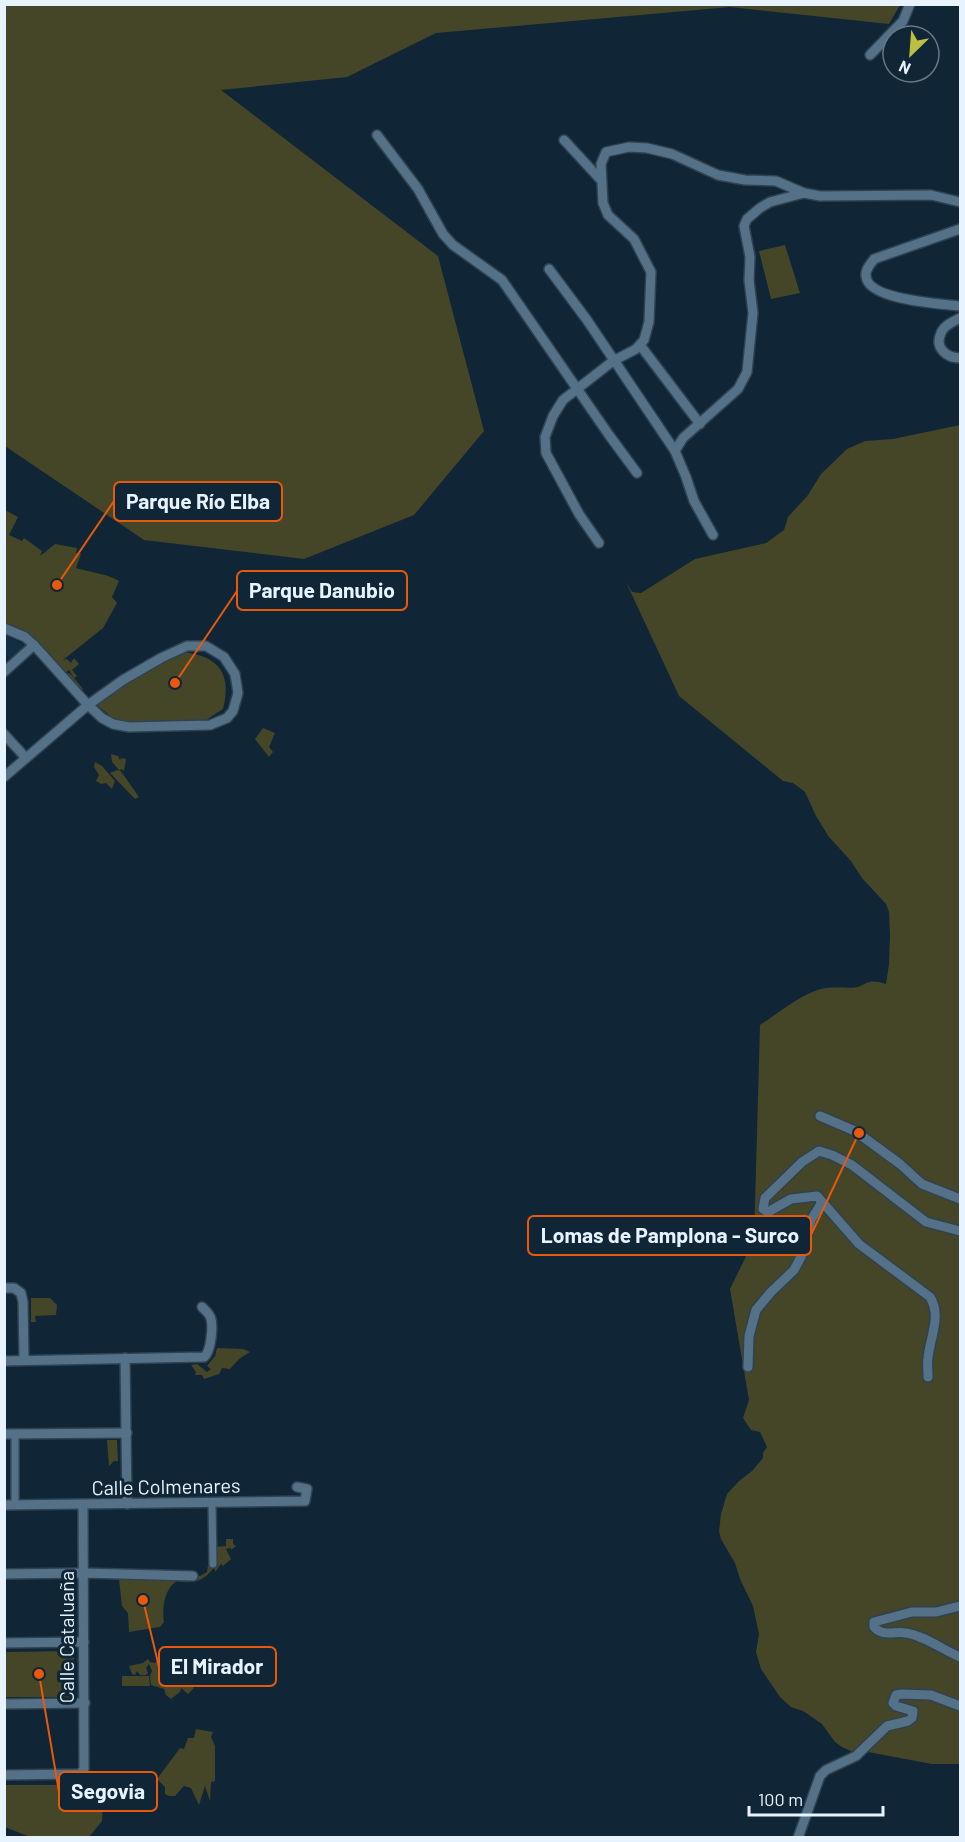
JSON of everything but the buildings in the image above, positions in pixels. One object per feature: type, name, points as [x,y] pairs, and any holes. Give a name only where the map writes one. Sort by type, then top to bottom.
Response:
[{"type":"street","points":[[870,55],[903,21],[910,4]]},
{"type":"street","points":[[377,135],[418,189],[443,234],[453,245],[502,280],[576,389],[637,473]]},
{"type":"street","points":[[564,140],[600,179]]},
{"type":"street","points":[[599,543],[579,514],[546,453],[545,436],[563,400],[613,361],[636,349],[644,340],[649,322],[651,272],[634,239],[608,215],[603,203],[600,179],[601,164],[606,152],[629,147],[647,148],[672,154],[718,174],[745,180],[776,181],[804,193],[829,197],[931,195],[960,202]]},
{"type":"street","points":[[675,451],[684,438],[738,389],[747,372],[753,313],[749,280],[750,257],[744,226],[747,219],[770,202],[804,193]]},
{"type":"street","points":[[960,229],[874,259],[865,277],[870,285],[880,292],[905,299],[960,306]]},
{"type":"street","points":[[549,269],[587,320],[675,451],[694,501],[714,535]]},
{"type":"street","points":[[960,318],[948,324],[941,333],[939,342],[943,352],[950,358],[960,358]]},
{"type":"street","points":[[640,345],[700,424]]},
{"type":"street","points":[[4,628],[34,645],[88,705],[102,718],[113,724],[129,727],[210,725],[227,718],[238,693],[236,674],[224,657],[206,646],[194,645],[161,658],[123,680],[88,705],[4,777]]},
{"type":"street","points":[[4,672],[34,645]]},
{"type":"street","points":[[4,734],[26,758]]},
{"type":"street","points":[[820,1116],[855,1131],[900,1164],[922,1184],[960,1199]]},
{"type":"street","points":[[928,1377],[928,1358],[936,1306],[930,1297],[859,1244],[817,1196],[791,1199],[768,1212],[763,1206],[765,1198],[802,1162],[819,1151],[852,1165],[926,1222],[960,1231]]},
{"type":"street","points":[[748,1367],[749,1336],[756,1310],[771,1292],[795,1270],[811,1220],[822,1202]]},
{"type":"street","points":[[4,1288],[14,1288],[21,1293],[24,1360]]},
{"type":"street","points":[[4,1361],[204,1357],[210,1349],[211,1319],[202,1306]]},
{"type":"street","points":[[125,1358],[127,1504]]},
{"type":"street","points":[[4,1434],[127,1433]]},
{"type":"street","points":[[15,1434],[15,1505]]},
{"type":"street","name":"Calle Colmenares","points":[[4,1505],[305,1501],[307,1489],[297,1487]]},
{"type":"street","points":[[212,1503],[213,1564]]},
{"type":"street","name":"Calle Cataluaña","points":[[4,1775],[80,1774],[84,1769],[83,1505]]},
{"type":"street","points":[[4,1574],[84,1573],[193,1576]]},
{"type":"street","points":[[960,1606],[936,1612],[912,1612],[881,1619],[874,1622],[874,1627],[877,1631],[886,1634],[906,1632],[960,1657]]},
{"type":"street","points":[[4,1643],[84,1642]]},
{"type":"street","points":[[798,1838],[820,1776],[826,1770],[856,1756],[887,1726],[912,1718],[913,1711],[893,1703],[896,1695],[932,1695],[960,1706]]},
{"type":"street","points":[[4,1704],[84,1703]]},
{"type":"shaded area","points":[[4,635],[23,644],[25,648],[12,661],[5,653]]},
{"type":"green space","points":[[5,4],[900,5],[889,24],[730,7],[436,33],[347,77],[221,90],[438,256],[484,431],[414,515],[304,559],[144,540],[5,446]]},
{"type":"green space","points":[[785,245],[800,293],[771,299],[759,251]]},
{"type":"green space","points":[[960,425],[960,1764],[932,1764],[868,1752],[855,1753],[835,1742],[822,1724],[803,1711],[791,1707],[780,1697],[761,1669],[756,1652],[759,1634],[753,1606],[719,1531],[727,1494],[752,1471],[763,1458],[767,1447],[760,1432],[751,1430],[743,1418],[749,1400],[730,1289],[754,1240],[760,1025],[797,1000],[821,989],[855,988],[873,981],[886,984],[889,964],[889,912],[886,904],[829,837],[805,792],[793,783],[783,781],[679,696],[626,582],[632,592],[641,593],[695,559],[766,543],[784,530],[788,517],[808,495],[821,474],[847,449],[865,441],[893,439]]},
{"type":"green space","points":[[5,510],[18,517],[9,535],[22,541],[24,538],[42,551],[40,556],[55,544],[77,548],[76,553],[81,554],[76,568],[119,581],[112,597],[117,603],[103,628],[63,660],[67,659],[71,663],[74,658],[79,664],[72,670],[77,676],[74,678],[69,670],[65,673],[32,638],[5,624]]},
{"type":"green space","points":[[181,652],[205,657],[220,668],[224,676],[226,686],[223,709],[203,722],[116,721],[97,705],[114,689]]},
{"type":"green space","points":[[69,673],[83,689],[81,691],[66,675]]},
{"type":"green space","points":[[263,728],[275,733],[269,747],[273,752],[269,757],[255,739]]},
{"type":"green space","points":[[111,754],[118,756],[120,760],[121,758],[126,759],[124,771],[120,770],[139,797],[135,799],[110,773],[120,771],[112,762]]},
{"type":"green space","points":[[95,762],[102,766],[115,781],[112,789],[106,783],[101,784],[96,781],[99,775],[94,767]]},
{"type":"green space","points":[[31,1298],[50,1298],[57,1305],[56,1315],[35,1316],[36,1322],[31,1322]]},
{"type":"green space","points":[[217,1348],[243,1349],[250,1352],[230,1369],[222,1368],[219,1374],[204,1379],[202,1375],[195,1375],[196,1372],[191,1365],[197,1364],[207,1372],[211,1369],[207,1366],[215,1356]]},
{"type":"green space","points":[[107,1440],[117,1440],[118,1461],[114,1461],[109,1466]]},
{"type":"green space","points":[[226,1539],[233,1539],[233,1544],[236,1546],[231,1550],[231,1548],[226,1549],[231,1559],[223,1566],[221,1564],[215,1572],[214,1547],[226,1546]]},
{"type":"green space","points":[[212,1564],[212,1570],[200,1580],[177,1581],[173,1584],[165,1599],[164,1622],[160,1627],[129,1632],[128,1613],[122,1606],[119,1579],[176,1580],[175,1577],[200,1576],[207,1572],[208,1565]]},
{"type":"green space","points":[[74,1651],[74,1697],[5,1697],[5,1652]]},
{"type":"green space","points":[[160,1652],[169,1655],[167,1660],[183,1659],[186,1666],[183,1671],[188,1674],[185,1679],[180,1680],[168,1675],[163,1677],[168,1679],[168,1683],[172,1683],[172,1686],[179,1681],[181,1683],[185,1681],[188,1684],[190,1682],[194,1688],[188,1694],[181,1688],[180,1692],[171,1699],[166,1695],[164,1689],[151,1685],[152,1671],[149,1664],[146,1668],[148,1673],[146,1675],[140,1675],[137,1671],[135,1675],[132,1674],[129,1666],[143,1663],[148,1659],[155,1663],[160,1657]]},
{"type":"green space","points":[[122,1676],[149,1676],[150,1686],[122,1686]]},
{"type":"green space","points":[[196,1729],[213,1732],[211,1737],[215,1746],[215,1781],[211,1782],[210,1801],[205,1786],[199,1805],[191,1788],[184,1786],[175,1796],[169,1796],[165,1794],[165,1787],[157,1779],[180,1748],[184,1749],[188,1738],[194,1738]]},
{"type":"green space","points":[[5,1785],[91,1785],[103,1801],[102,1821],[89,1837],[30,1837],[5,1827]]},
{"type":"place","name":"Parque Río Elba","points":[[57,585]]},
{"type":"place","name":"Parque Danubio","points":[[175,683]]},
{"type":"place","name":"Lomas de Pamplona - Surco","points":[[859,1133]]},
{"type":"place","name":"El Mirador","points":[[143,1600]]},
{"type":"place","name":"Segovia","points":[[39,1674]]}]
